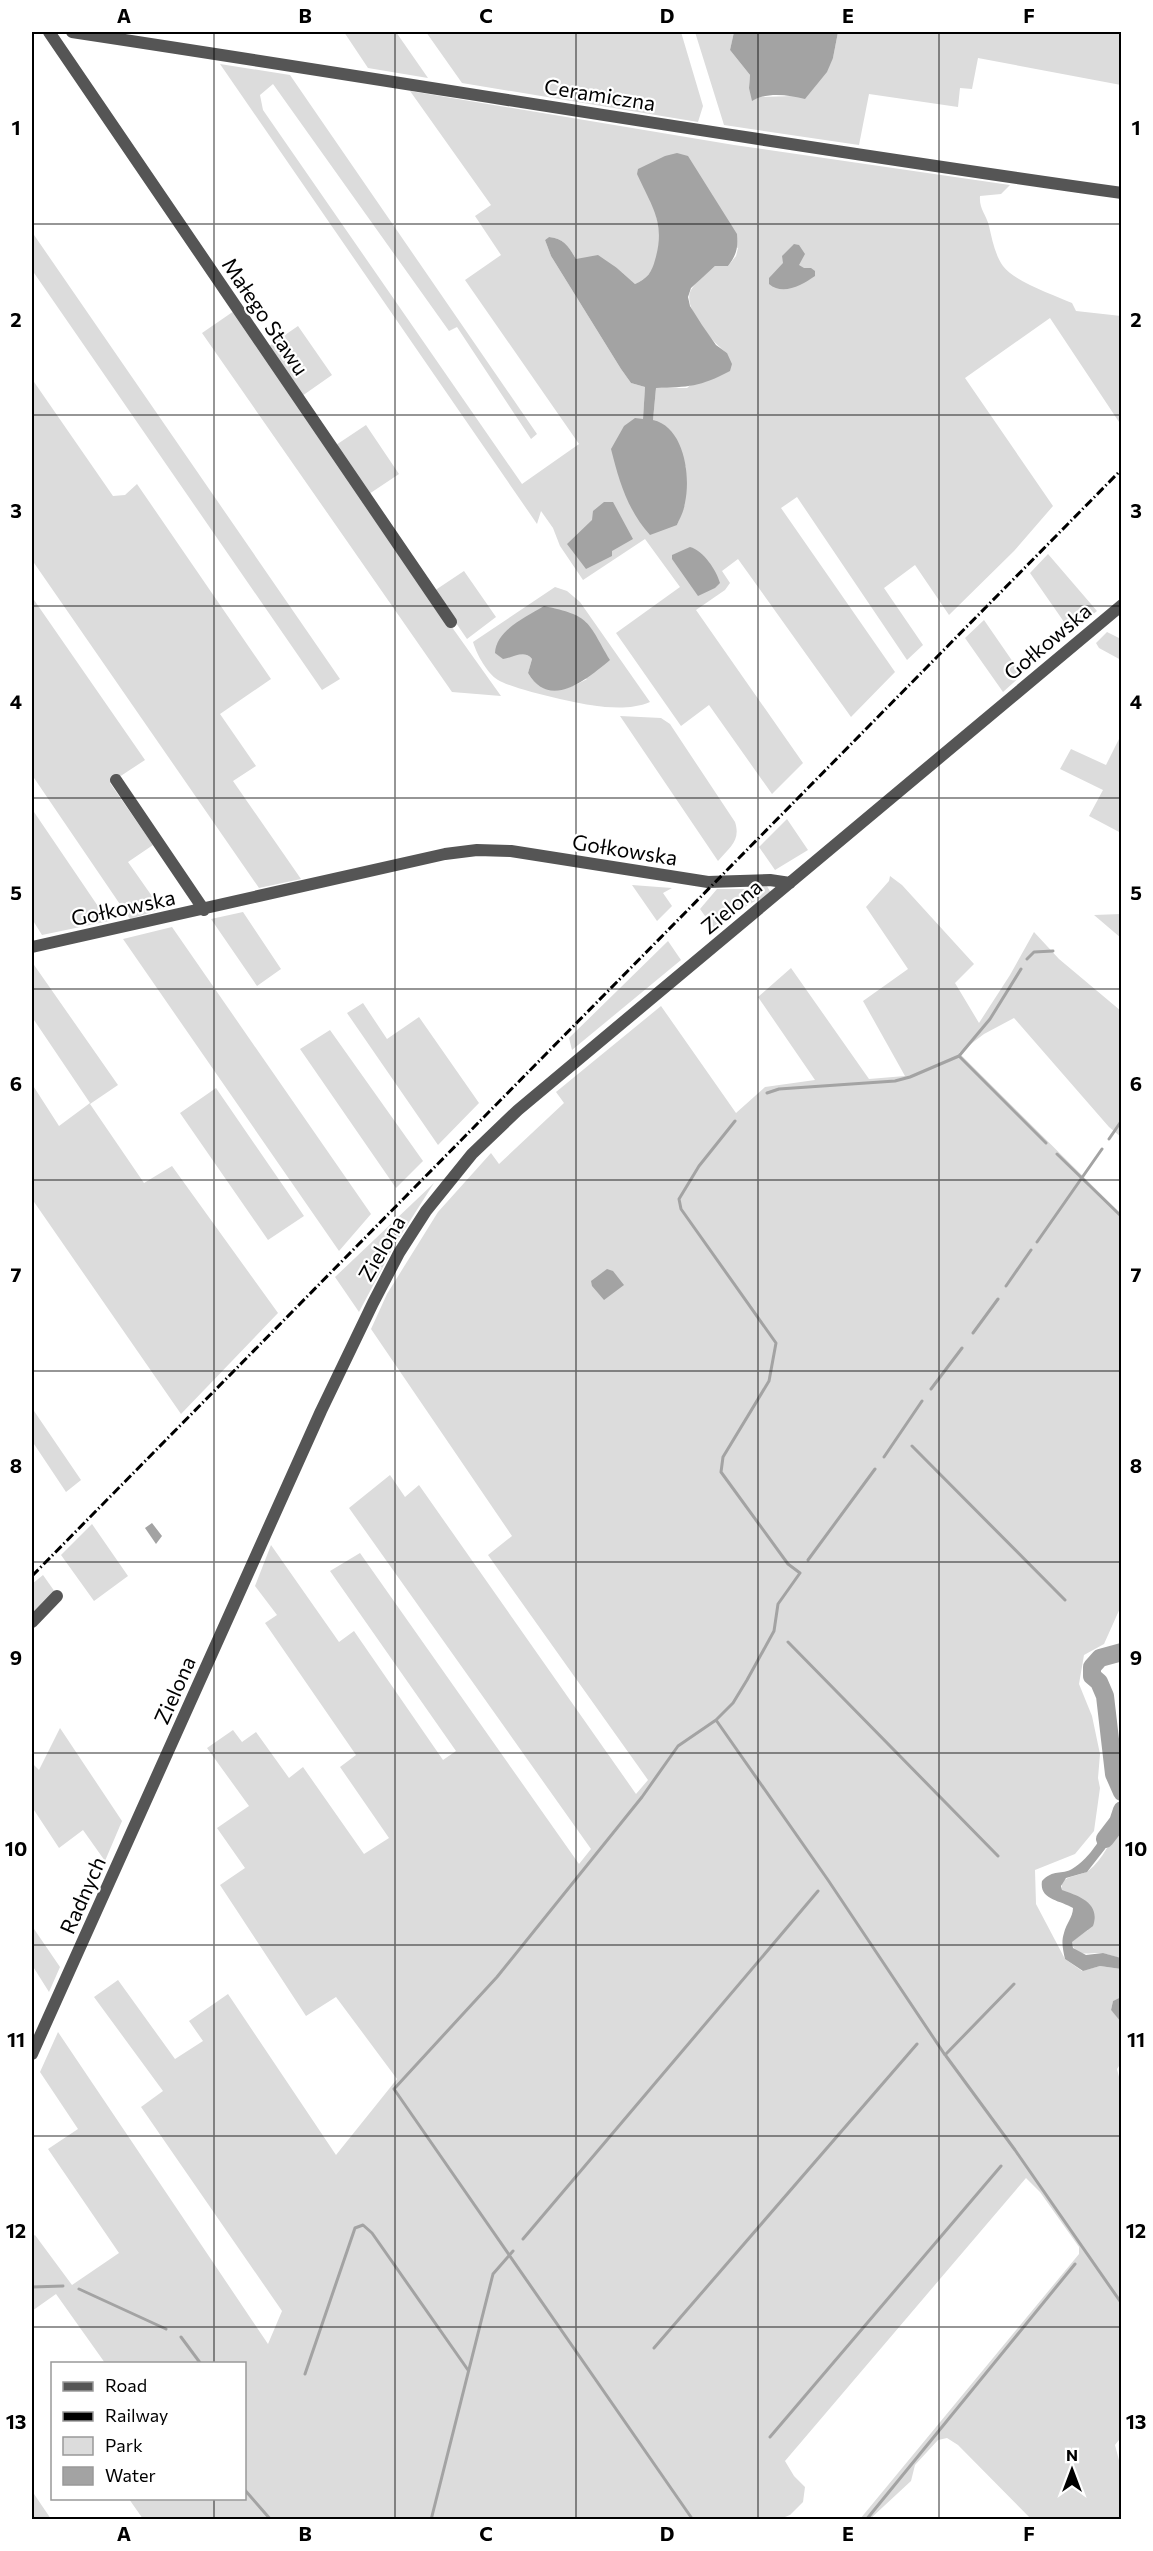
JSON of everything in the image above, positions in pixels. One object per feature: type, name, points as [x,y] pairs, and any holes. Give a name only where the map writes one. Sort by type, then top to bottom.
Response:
[{"type":"street","name":"Małego Stawu","points":[[49,32],[451,622]]},
{"type":"street","name":"Ceramiczna","points":[[72,32],[894,161],[1122,193]]},
{"type":"street","name":"Gołkowska","points":[[32,947],[445,854],[477,850],[511,850],[708,882],[770,880],[790,883],[1122,605]]},
{"type":"street","points":[[116,780],[204,910]]},
{"type":"street","name":"Zielona","points":[[168,1753],[321,1411],[399,1253],[426,1211],[472,1154],[518,1110],[790,883]]},
{"type":"street","points":[[32,1622],[57,1596]]},
{"type":"street","name":"Radnych","points":[[32,2054],[168,1753]]},
{"type":"green space","points":[[344,32],[396,32],[428,78],[368,68]]},
{"type":"green space","points":[[426,32],[681,32],[703,106],[698,122],[462,83]]},
{"type":"green space","points":[[695,32],[734,32],[730,50],[750,75],[749,88],[759,97],[793,96],[833,58],[838,32],[1121,32],[1121,85],[978,58],[972,89],[960,88],[958,107],[869,94],[859,145],[724,125]]},
{"type":"green space","points":[[220,64],[290,75],[537,434],[531,439],[457,327],[449,331],[273,84],[260,95],[263,110],[522,484],[579,444],[465,280],[501,255],[475,216],[491,205],[410,91],[734,145],[1010,185],[1001,194],[980,196],[994,247],[1003,266],[1025,283],[1072,303],[1076,311],[1121,316],[1121,425],[1050,318],[965,378],[1053,506],[1014,551],[949,615],[915,565],[884,588],[923,645],[907,660],[797,497],[781,508],[895,672],[851,717],[738,559],[722,571],[730,583],[725,590],[696,610],[803,763],[772,794],[709,705],[681,726],[616,633],[680,587],[645,539],[583,580],[560,546],[553,528],[541,511],[537,524]],"holes":[[[656,216],[738,248],[736,256],[728,266],[715,266],[696,283],[689,297],[700,324],[714,342],[727,353],[687,388],[656,388],[653,420],[686,467],[685,504],[677,525],[643,419],[645,387],[631,383],[621,369],[551,256],[545,240],[549,237],[559,239],[576,259],[617,268],[635,284],[650,272],[658,255],[659,235]]]},
{"type":"green space","points":[[32,232],[340,679],[322,690],[32,270]]},
{"type":"green space","points":[[234,311],[501,696],[452,692],[202,333]]},
{"type":"green space","points":[[298,326],[332,375],[302,396],[269,346]]},
{"type":"green space","points":[[32,379],[113,496],[125,495],[137,484],[271,679],[220,714],[256,766],[233,781],[301,879],[259,888],[32,560]]},
{"type":"green space","points":[[366,425],[399,474],[369,494],[336,445]]},
{"type":"green space","points":[[1048,554],[1097,611],[1071,632],[1030,573]]},
{"type":"green space","points":[[464,571],[496,617],[467,639],[434,591]]},
{"type":"green space","points":[[555,587],[567,591],[580,602],[650,702],[628,707],[596,706],[534,693],[506,684],[498,680],[486,668],[473,642]],"holes":[[[525,653],[587,679],[563,689],[540,687],[528,673],[532,659]]]},
{"type":"green space","points":[[32,597],[145,760],[110,783],[153,845],[128,862],[161,909],[130,919],[32,775]]},
{"type":"green space","points":[[984,620],[1022,675],[1003,692],[965,638]]},
{"type":"green space","points":[[1107,632],[1121,639],[1121,660],[1099,648],[1096,643]]},
{"type":"green space","points":[[620,716],[661,718],[670,724],[735,822],[737,834],[735,839],[718,861]]},
{"type":"green space","points":[[1119,739],[1122,740],[1121,833],[1089,816],[1103,790],[1060,769],[1071,749],[1106,765]]},
{"type":"green space","points":[[32,809],[109,921],[42,935],[32,919]]},
{"type":"green space","points":[[787,819],[808,850],[775,870],[759,847]]},
{"type":"green space","points":[[890,876],[902,885],[974,964],[955,983],[979,1023],[1034,932],[1059,959],[1121,1011],[1121,1137],[1109,1127],[1014,1018],[984,1034],[959,1053],[1121,1214],[1121,1606],[1104,1644],[1084,1655],[1079,1684],[1092,1716],[1100,1754],[1098,1778],[1100,1788],[1094,1831],[1075,1854],[1035,1870],[1036,1904],[1065,1959],[1082,1971],[1100,1966],[1121,1969],[1121,1997],[1113,2001],[1111,2010],[1122,2022],[1121,2063],[1117,2069],[1122,2089],[1122,2436],[1115,2445],[1121,2468],[1121,2519],[1031,2519],[958,2445],[947,2438],[938,2440],[915,2465],[911,2481],[870,2519],[860,2519],[1079,2254],[1079,2247],[1040,2192],[1026,2178],[785,2461],[794,2476],[805,2487],[803,2502],[790,2515],[780,2519],[143,2519],[130,2500],[246,2500],[246,2362],[104,2362],[56,2294],[32,2311],[32,2237],[35,2235],[72,2285],[119,2253],[48,2149],[78,2129],[40,2072],[58,2032],[268,2344],[282,2311],[141,2107],[163,2091],[94,1997],[118,1980],[175,2059],[203,2041],[189,2021],[228,1994],[336,2155],[397,2079],[336,1997],[306,2016],[220,1885],[245,1868],[217,1828],[249,1806],[207,1748],[233,1730],[242,1742],[256,1732],[289,1778],[303,1767],[364,1854],[389,1838],[340,1767],[356,1755],[265,1623],[277,1615],[255,1586],[271,1545],[339,1642],[354,1631],[443,1760],[456,1751],[330,1571],[360,1553],[579,1864],[591,1849],[349,1508],[390,1475],[405,1497],[419,1485],[636,1794],[648,1780],[488,1555],[512,1536],[371,1329],[387,1294],[438,1212],[491,1153],[499,1164],[564,1103],[556,1092],[661,1006],[736,1113],[765,1087],[815,1080],[758,997],[791,968],[869,1079],[905,1076],[863,1001],[908,969],[866,907],[889,881]]},
{"type":"green space","points":[[632,885],[672,888],[663,893],[672,906],[657,921]]},
{"type":"green space","points":[[747,886],[767,886],[771,893],[761,901]]},
{"type":"green space","points":[[717,889],[746,889],[749,892],[746,895],[748,898],[751,895],[755,901],[738,911],[715,930],[700,909]]},
{"type":"green space","points":[[243,912],[281,969],[257,986],[211,919]]},
{"type":"green space","points":[[1121,914],[1121,938],[1094,915]]},
{"type":"green space","points":[[172,927],[371,1214],[339,1251],[123,939]]},
{"type":"green space","points":[[668,941],[681,960],[572,1050],[569,1038]]},
{"type":"green space","points":[[32,962],[118,1085],[90,1104],[144,1183],[172,1166],[278,1313],[181,1414],[32,1199],[32,1084],[59,1126],[90,1103],[32,1017]]},
{"type":"green space","points":[[363,1003],[387,1039],[419,1017],[479,1103],[438,1145],[347,1013]]},
{"type":"green space","points":[[330,1030],[423,1161],[396,1188],[300,1049]]},
{"type":"green space","points":[[216,1088],[304,1216],[268,1240],[180,1113]]},
{"type":"green space","points":[[434,1183],[394,1246],[359,1312],[335,1277]]},
{"type":"green space","points":[[32,1408],[81,1480],[66,1492],[32,1441]]},
{"type":"green space","points":[[92,1524],[128,1576],[94,1601],[61,1555]]},
{"type":"green space","points":[[43,1575],[55,1592],[32,1616],[32,1584]]},
{"type":"green space","points":[[60,1728],[122,1821],[105,1861],[83,1830],[59,1848],[32,1807],[32,1763],[39,1770]]},
{"type":"green space","points":[[1121,1823],[1121,1958],[1101,1953],[1080,1953],[1071,1942],[1088,1930],[1062,1890],[1062,1882],[1085,1873],[1093,1866],[1103,1855]]},
{"type":"green space","points":[[32,1926],[60,1967],[49,1992],[32,1965]]},
{"type":"green space","points":[[32,2491],[51,2519],[32,2519]]},
{"type":"water","points":[[734,32],[838,32],[833,58],[827,72],[805,99],[771,95],[752,101],[749,88],[750,75],[730,50]]},
{"type":"water","points":[[677,153],[688,156],[737,234],[736,251],[728,266],[715,266],[691,288],[688,297],[690,306],[702,325],[716,345],[727,353],[732,364],[730,371],[702,383],[656,388],[653,420],[664,424],[678,442],[686,466],[687,492],[684,509],[677,525],[650,535],[642,526],[625,495],[611,449],[624,426],[635,418],[643,419],[645,387],[631,383],[621,369],[551,256],[545,240],[549,237],[562,241],[576,259],[598,255],[635,284],[643,280],[651,272],[654,264],[659,236],[656,216],[637,174],[638,169]]},
{"type":"water","points":[[794,244],[799,245],[805,254],[799,265],[811,268],[815,271],[815,276],[792,288],[774,287],[769,284],[769,278],[783,263],[782,256]]},
{"type":"water","points":[[604,502],[613,502],[633,539],[612,551],[612,556],[586,569],[567,544],[592,520],[593,511]]},
{"type":"water","points":[[690,547],[700,552],[709,562],[720,583],[698,596],[672,559],[672,555]]},
{"type":"water","points":[[544,606],[571,613],[586,622],[610,660],[580,682],[558,691],[547,690],[537,684],[528,673],[532,659],[529,656],[522,654],[503,659],[495,653],[506,631]]},
{"type":"water","points":[[607,1269],[613,1271],[624,1285],[604,1300],[592,1286],[591,1281]]},
{"type":"water","points":[[152,1523],[162,1536],[156,1544],[145,1528]]},
{"type":"water","points":[[1114,1816],[1121,1823],[1105,1849],[1087,1872],[1066,1878],[1061,1886],[1062,1890],[1087,1902],[1094,1912],[1093,1926],[1072,1942],[1073,1948],[1086,1955],[1103,1953],[1121,1958],[1121,1969],[1100,1966],[1083,1971],[1065,1959],[1062,1943],[1073,1908],[1047,1896],[1042,1887],[1042,1881],[1050,1875],[1068,1871],[1079,1864],[1096,1845]]},
{"type":"water","points":[[1121,1997],[1121,2022],[1111,2010],[1113,2001]]},
{"type":"waterway","points":[[1027,959],[1034,952],[1053,951]]},
{"type":"waterway","points":[[959,1056],[990,1019],[1021,969]]},
{"type":"waterway","points":[[767,1093],[779,1089],[895,1081],[959,1056],[1046,1143]]},
{"type":"waterway","points":[[1109,1139],[1122,1120]]},
{"type":"waterway","points":[[735,1121],[699,1166],[679,1199],[681,1209],[776,1343],[769,1381],[723,1457],[721,1472],[788,1564],[800,1573],[778,1604],[774,1631],[747,1680],[733,1703],[716,1720],[828,1880],[945,2055],[1014,1984]]},
{"type":"waterway","points":[[1037,1242],[1102,1149]]},
{"type":"waterway","points":[[1057,1154],[1122,1217]]},
{"type":"waterway","points":[[1006,1286],[1031,1250]]},
{"type":"waterway","points":[[973,1333],[998,1299]]},
{"type":"waterway","points":[[931,1389],[962,1348]]},
{"type":"waterway","points":[[884,1457],[922,1401]]},
{"type":"waterway","points":[[912,1446],[1065,1600]]},
{"type":"waterway","points":[[808,1560],[875,1469]]},
{"type":"waterway","points":[[788,1642],[998,1856]]},
{"type":"waterway","points":[[1122,1652],[1100,1658],[1092,1667],[1092,1676],[1099,1682],[1105,1696],[1114,1774],[1122,1792]]},
{"type":"waterway","points":[[693,2520],[394,2089],[497,1977],[642,1797],[678,1746],[716,1720]]},
{"type":"waterway","points":[[1105,1839],[1118,1822],[1122,1810]]},
{"type":"waterway","points":[[523,2239],[818,1891]]},
{"type":"waterway","points":[[654,2348],[917,2044]]},
{"type":"waterway","points":[[946,2056],[1015,2150],[1122,2304]]},
{"type":"waterway","points":[[770,2437],[1001,2166]]},
{"type":"waterway","points":[[305,2374],[355,2228],[363,2225],[372,2233],[468,2370]]},
{"type":"waterway","points":[[431,2520],[493,2274],[513,2251]]},
{"type":"waterway","points":[[866,2520],[1075,2264]]},
{"type":"waterway","points":[[32,2287],[63,2286]]},
{"type":"waterway","points":[[79,2289],[166,2329]]},
{"type":"waterway","points":[[181,2337],[200,2362]]},
{"type":"waterway","points":[[246,2491],[271,2520]]},
{"type":"railway","points":[[32,1576],[1122,469]]}]
